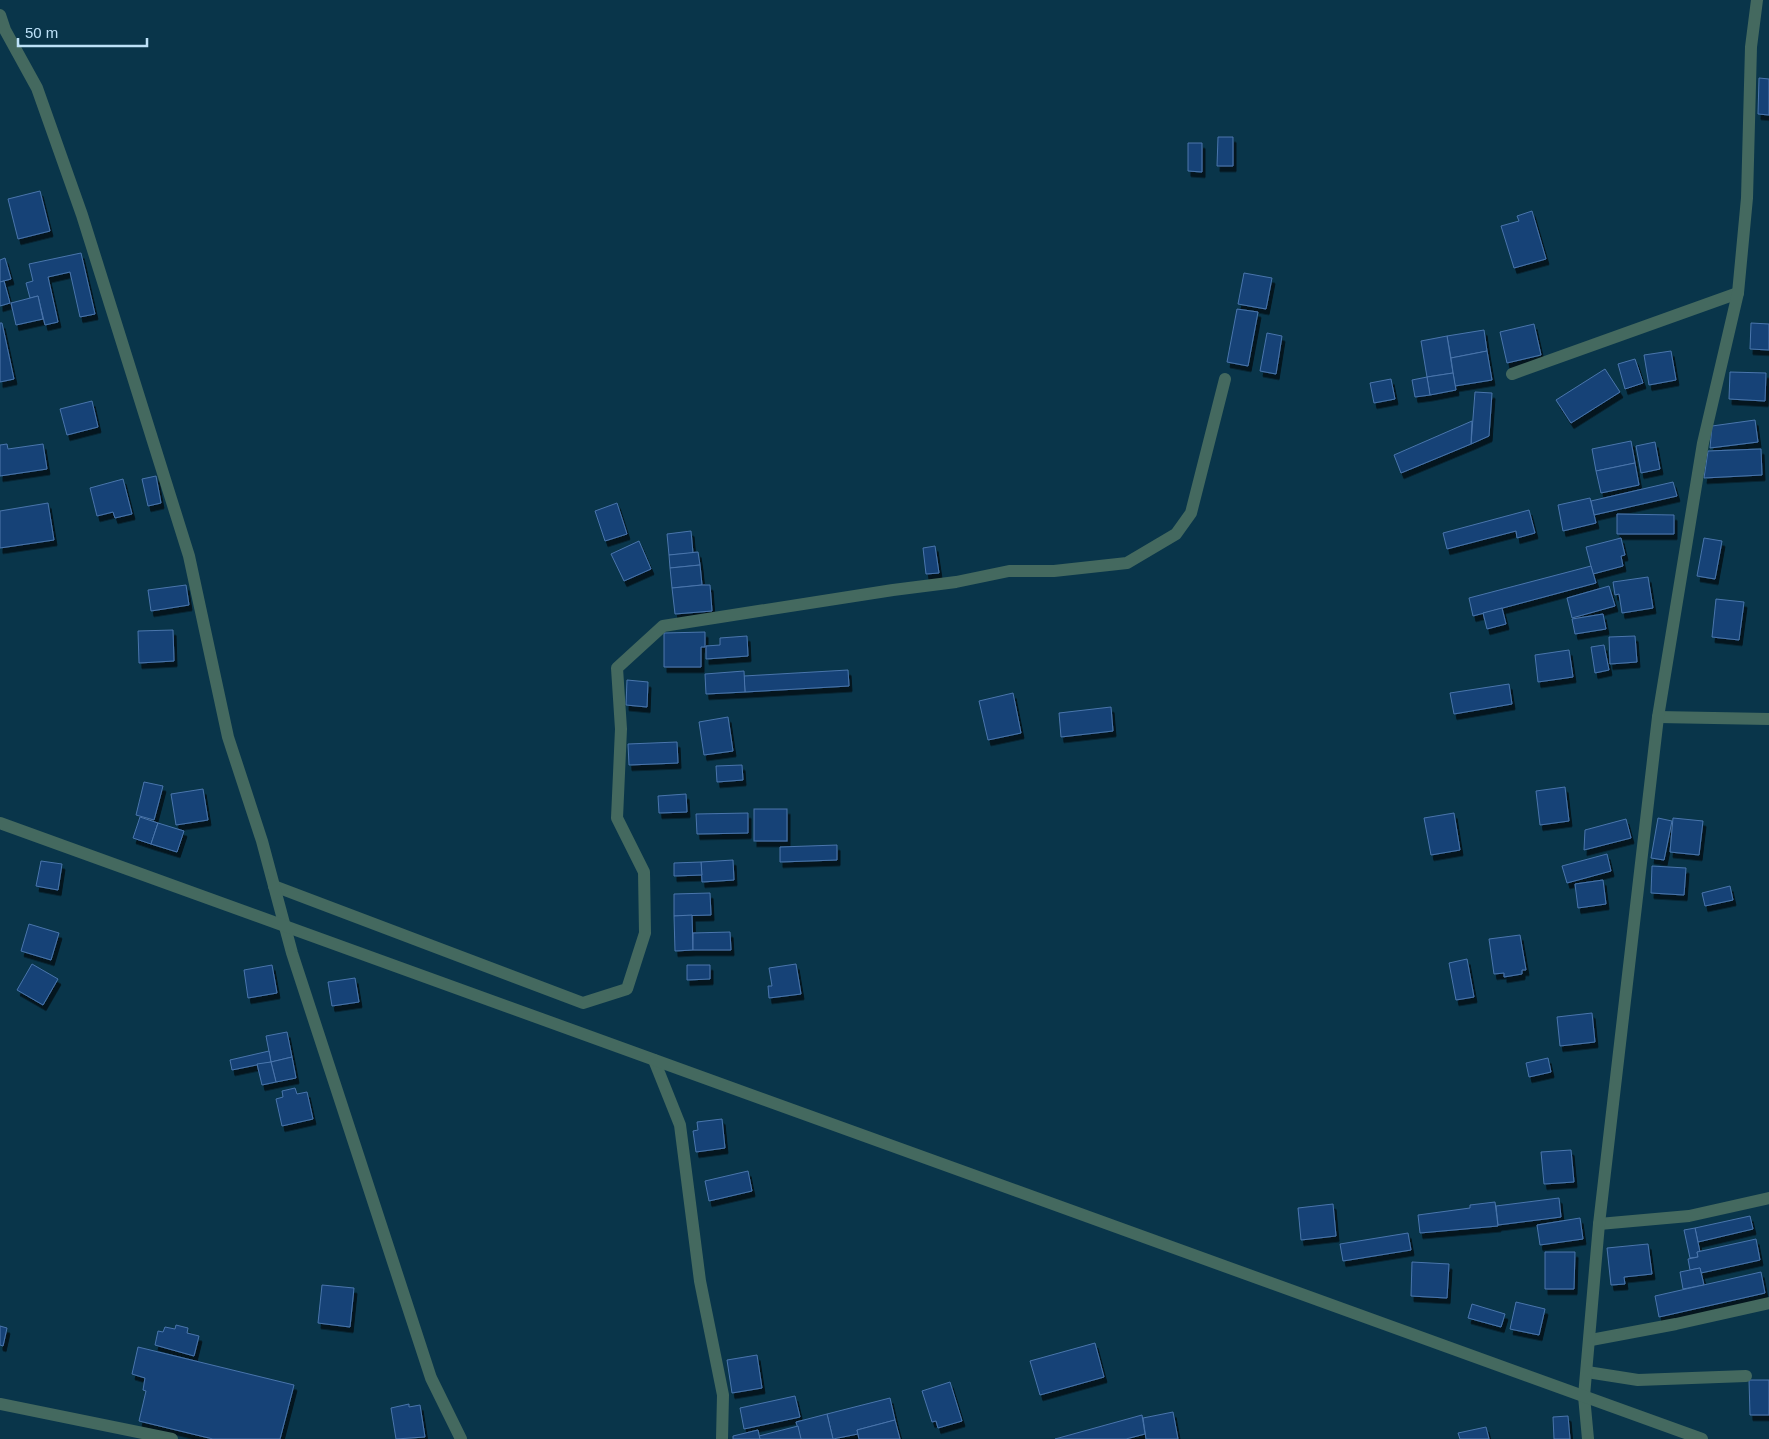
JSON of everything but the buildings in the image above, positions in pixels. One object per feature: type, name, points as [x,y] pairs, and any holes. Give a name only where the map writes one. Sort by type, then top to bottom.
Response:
[{"type":"street","points":[[1588,1439],[1584,1396],[1591,1340],[1599,1224],[1658,716],[1703,443],[1738,293],[1747,198],[1751,47],[1757,0]]},
{"type":"street","points":[[0,15],[5,30],[37,88],[82,215],[189,556],[228,736],[262,841],[284,925],[431,1378],[461,1439]]},
{"type":"street","points":[[1512,374],[1738,293]]},
{"type":"street","points":[[274,886],[583,1004],[626,989],[645,934],[644,872],[617,818],[621,729],[617,668],[663,626],[956,582],[1008,571],[1054,572],[1127,563],[1176,534],[1191,513],[1225,379]]},
{"type":"street","points":[[1658,716],[1769,719]]},
{"type":"street","points":[[0,823],[1702,1439]]},
{"type":"street","points":[[654,1060],[680,1125],[700,1281],[723,1395],[722,1439]]},
{"type":"street","points":[[1599,1224],[1689,1216],[1769,1198]]},
{"type":"street","points":[[1591,1340],[1676,1324],[1769,1303]]},
{"type":"street","points":[[1587,1372],[1638,1380],[1746,1376]]},
{"type":"street","points":[[0,1404],[172,1439]]}]
